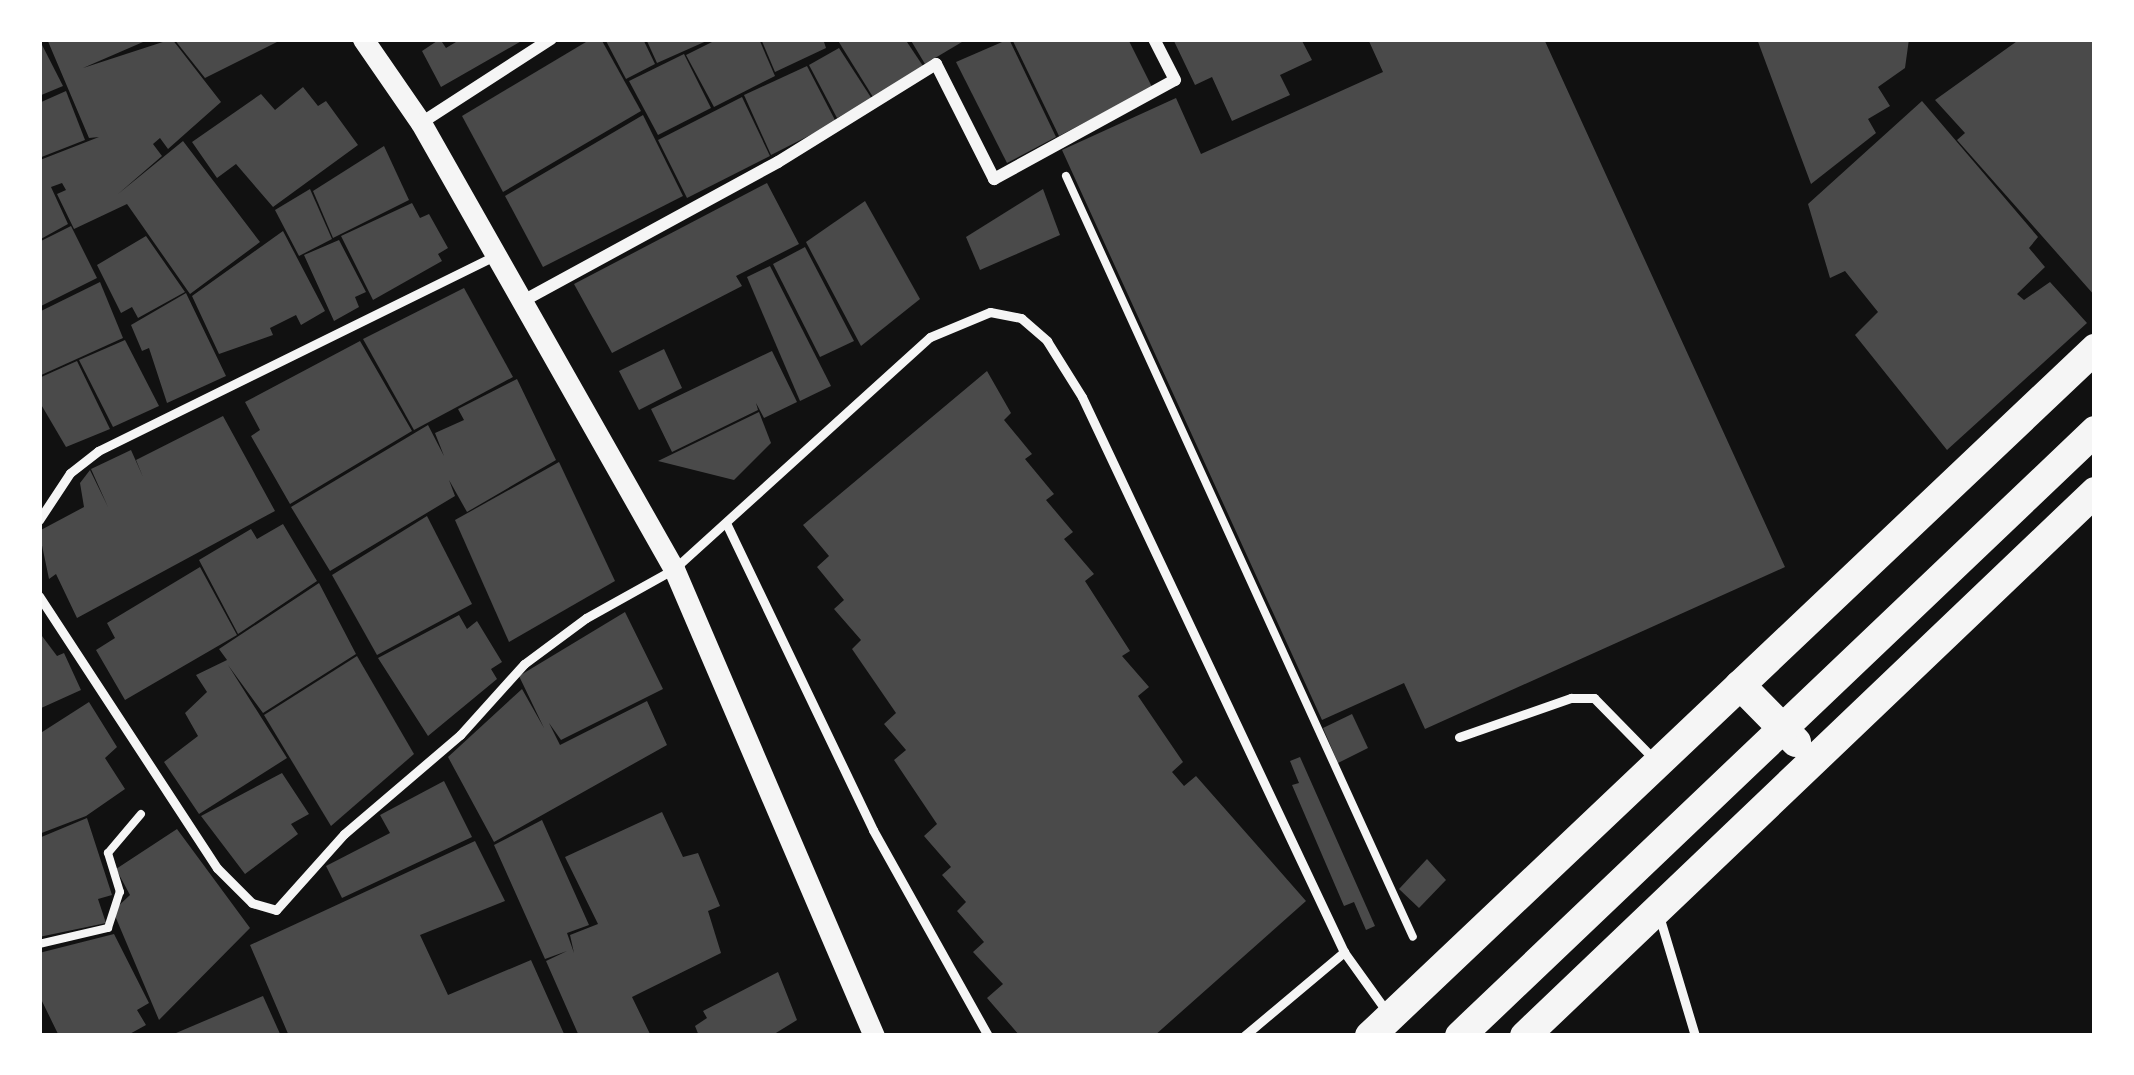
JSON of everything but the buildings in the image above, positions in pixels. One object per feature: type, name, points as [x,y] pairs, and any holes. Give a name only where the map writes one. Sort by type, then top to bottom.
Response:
[{"type":"main road","points":[[1380,1026],[2095,349]]},
{"type":"main road","points":[[1460,1036],[2095,431]]},
{"type":"main road","points":[[1525,1036],[2095,492]]},
{"type":"main road","points":[[1740,685],[1812,759]]},
{"type":"street","points":[[363,39],[422,122],[674,569],[874,1036]]},
{"type":"street","points":[[422,122],[551,39]]},
{"type":"street","points":[[523,302],[778,163],[936,64],[994,179],[1175,80],[1154,39]]},
{"type":"lane","points":[[39,520],[70,473],[98,452],[495,256]]},
{"type":"lane","points":[[39,596],[178,812],[234,887],[276,910],[344,834],[460,735],[524,664],[586,618],[674,569],[929,337],[990,312],[1021,318],[1047,341],[1082,397],[1380,1026]]},
{"type":"lane","points":[[727,525],[873,830],[988,1036]]},
{"type":"lane","points":[[1459,737],[1571,698],[1594,698],[1623,719],[1658,764]]},
{"type":"lane","points":[[1656,908],[1695,1036]]},
{"type":"lane","points":[[1244,1036],[1344,952]]},
{"type":"path","points":[[1053,146],[1431,977]]},
{"type":"path","points":[[39,944],[108,928],[119,892],[108,853],[113,838],[134,815],[178,812]]}]
